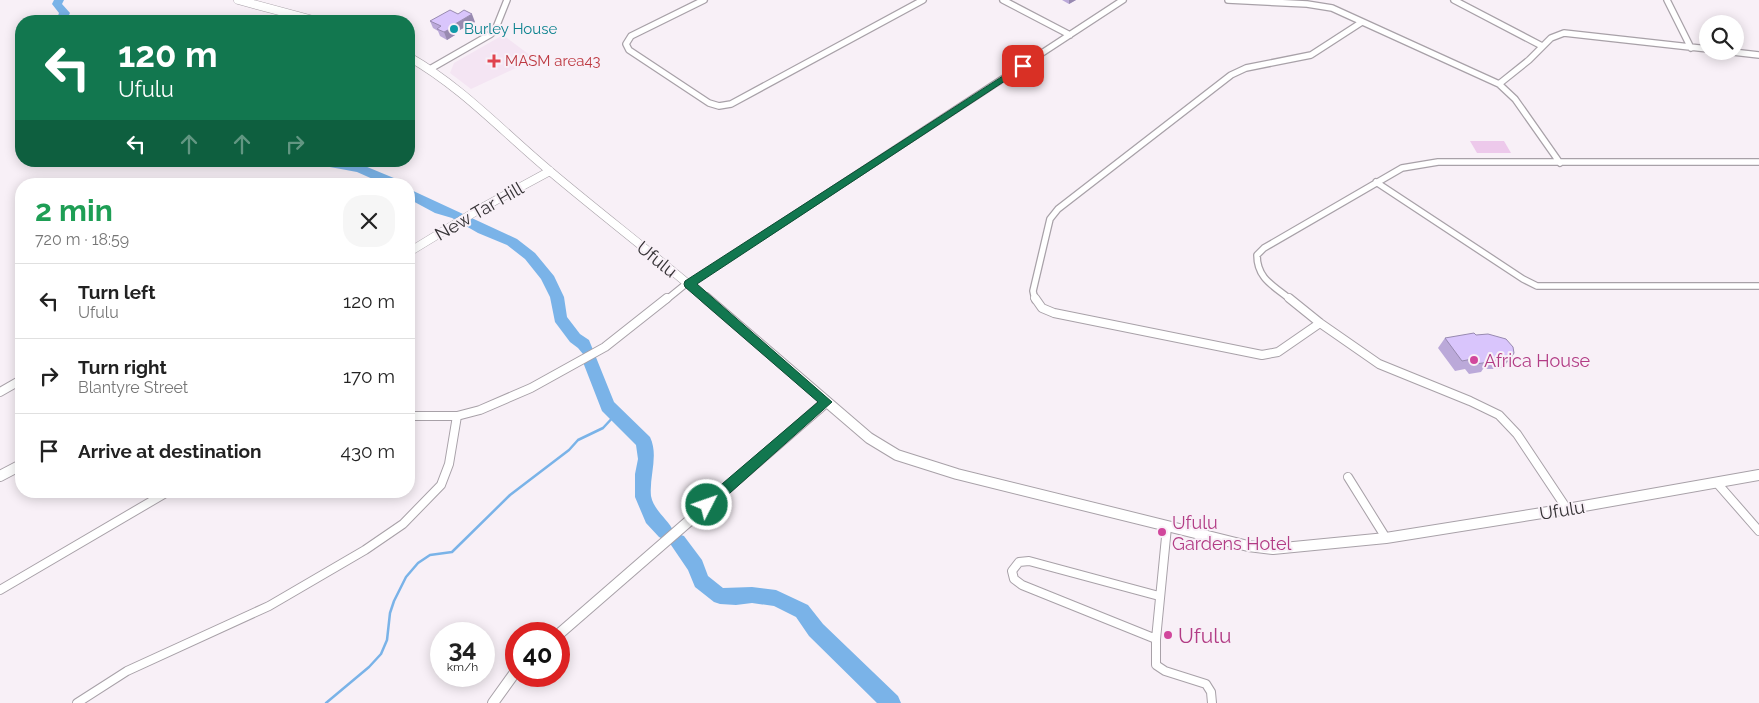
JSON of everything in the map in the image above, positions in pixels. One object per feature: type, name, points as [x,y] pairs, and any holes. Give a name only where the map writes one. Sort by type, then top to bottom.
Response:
[{"type":"street","points":[[238,0],[299,15]]},
{"type":"street","points":[[430,69],[491,34],[495,30],[507,0]]},
{"type":"street","points":[[704,0],[631,36],[626,44],[629,50],[703,100],[719,106],[731,104],[923,0]]},
{"type":"street","points":[[1003,0],[1070,35]]},
{"type":"street","points":[[415,416],[457,416],[480,410],[531,388],[593,354],[688,284],[1123,0]]},
{"type":"street","points":[[1228,0],[1316,5],[1339,10],[1499,84],[1515,99],[1560,163]]},
{"type":"street","points":[[1454,0],[1480,12],[1522,38],[1542,46]]},
{"type":"street","points":[[1667,0],[1691,48]]},
{"type":"street","points":[[1320,323],[1278,352],[1262,355],[1045,310],[1035,302],[1033,291],[1050,219],[1058,209],[1231,75],[1246,68],[1311,55],[1362,22]]},
{"type":"street","points":[[1499,84],[1529,60],[1555,35],[1564,33],[1699,48]]},
{"type":"street","points":[[1744,53],[1759,55]]},
{"type":"street","name":"Ufulu","points":[[415,60],[430,69],[486,114],[550,171],[688,284],[869,438],[884,448],[904,457],[976,479],[1167,527],[1248,546],[1273,549],[1386,538],[1567,509],[1759,475]]},
{"type":"street","points":[[1567,509],[1517,434],[1499,415],[1470,401],[1379,364],[1320,323],[1262,276],[1256,267],[1256,258],[1264,248],[1376,182],[1402,168],[1424,163],[1759,162]]},
{"type":"street","name":"New Tar Hill","points":[[415,249],[478,210],[550,171]]},
{"type":"street","points":[[1376,182],[1537,286],[1759,286]]},
{"type":"street","points":[[0,392],[15,383]]},
{"type":"street","points":[[570,624],[826,402]]},
{"type":"street","points":[[77,703],[127,671],[269,606],[365,550],[403,524],[441,485],[449,464],[457,416]]},
{"type":"street","points":[[0,476],[15,468]]},
{"type":"street","points":[[1348,477],[1386,538]]},
{"type":"street","points":[[1716,483],[1759,531]]},
{"type":"street","points":[[0,590],[157,498]]},
{"type":"street","points":[[1167,527],[1159,596],[1155,662],[1157,666],[1165,671],[1206,684],[1212,692],[1212,703]]},
{"type":"street","points":[[1156,639],[1022,585],[1014,579],[1012,570],[1016,563],[1029,561],[1159,596]]},
{"type":"street","points":[[493,703],[505,685]]},
{"type":"shaded area","name":"MASM area43","points":[[503,35],[535,59],[471,89],[450,73],[454,63]]},
{"type":"shaded area","points":[[1470,141],[1504,141],[1511,153],[1477,153]]},
{"type":"building","points":[[450,10],[458,14],[464,10],[472,14],[444,32],[437,29],[441,26],[430,21]]},
{"type":"building","points":[[1474,333],[1476,335],[1488,334],[1506,339],[1513,347],[1514,353],[1511,358],[1505,360],[1487,360],[1489,362],[1476,364],[1472,359],[1462,361],[1445,338]]},
{"type":"waterway","points":[[59,0],[57,4],[65,13],[64,15]]},
{"type":"waterway","points":[[354,167],[382,178]]},
{"type":"waterway","points":[[415,196],[440,210],[457,215],[483,230],[512,242],[530,256],[547,276],[557,297],[560,318],[575,338],[584,344],[587,350]]},
{"type":"waterway","points":[[589,357],[608,406],[644,442],[646,459],[643,474],[643,497],[652,518],[665,532]]},
{"type":"waterway","points":[[326,703],[369,667],[381,654],[387,640],[390,613],[394,601],[406,577],[418,563],[430,555],[452,552],[510,495],[569,450],[578,440],[603,428],[616,414]]},
{"type":"waterway","points":[[678,542],[696,566],[701,581],[720,596],[752,595],[776,598],[802,611],[816,630],[891,703]]},
{"type":"place","name":"Burley House","points":[[454,29]]},
{"type":"place","name":"MASM area43","points":[[494,61]]},
{"type":"place","name":"Africa House","points":[[1474,360]]},
{"type":"place","name":"Ufulu Gardens Hotel","points":[[1162,532]]},
{"type":"place","name":"Ufulu","points":[[1168,635]]},
{"type":"route","points":[[707,505],[826,402],[689,284],[1023,66]]}]
